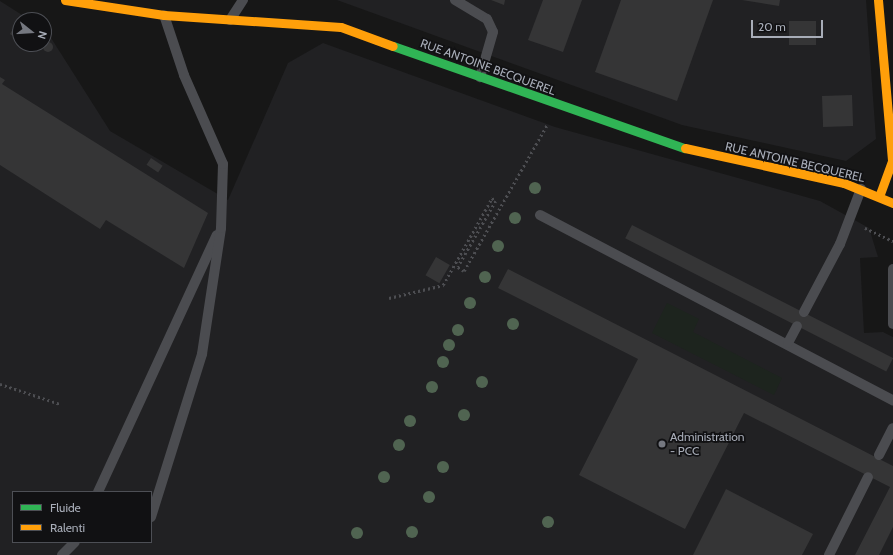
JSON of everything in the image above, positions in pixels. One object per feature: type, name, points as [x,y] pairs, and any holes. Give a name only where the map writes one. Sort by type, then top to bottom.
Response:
[{"type":"street","name":"RUE ANTOINE BECQUEREL","points":[[66,0],[164,15],[228,22],[341,27],[668,144],[861,189],[893,203]]},
{"type":"street","points":[[878,0],[892,161],[879,196]]},
{"type":"lane","points":[[228,22],[243,0]]},
{"type":"lane","points":[[455,0],[486,19],[493,32],[480,77]]},
{"type":"lane","points":[[152,514],[202,354],[221,228],[223,164],[184,75],[164,15]]},
{"type":"lane","points":[[804,312],[850,223],[861,189]]},
{"type":"lane","points":[[540,216],[788,343],[893,400]]},
{"type":"lane","points":[[98,491],[198,271],[221,228]]},
{"type":"lane","points":[[893,269],[893,324]]},
{"type":"lane","points":[[788,343],[797,326]]},
{"type":"lane","points":[[879,455],[893,428]]},
{"type":"lane","points":[[829,555],[868,477]]},
{"type":"lane","points":[[62,555],[74,543]]},
{"type":"path","points":[[389,298],[443,285],[492,198],[496,201],[458,267],[464,271],[548,124],[555,103]]},
{"type":"path","points":[[850,223],[893,241]]},
{"type":"path","points":[[0,384],[60,404]]},
{"type":"shaded area","points":[[337,0],[866,0],[876,139],[846,161],[682,125]]},
{"type":"shaded area","points":[[0,1],[17,12],[12,12],[12,52],[52,52],[52,39],[110,131],[228,200],[288,63],[323,43],[555,127],[820,201],[869,228],[878,257],[860,258],[864,333],[883,332],[893,337],[893,555],[0,555]]},
{"type":"shaded area","points":[[667,303],[699,319],[693,332],[782,378],[774,395],[652,333]]},
{"type":"building","points":[[491,0],[505,0],[504,5]]},
{"type":"building","points":[[543,0],[582,0],[563,52],[528,40]]},
{"type":"building","points":[[621,0],[713,0],[677,101],[595,72]]},
{"type":"building","points":[[742,0],[780,0],[779,6]]},
{"type":"building","points":[[789,21],[816,21],[816,45],[789,45]]},
{"type":"building","points":[[0,77],[5,80],[2,84],[208,213],[184,268],[106,220],[100,229],[0,165]]},
{"type":"building","points":[[852,95],[853,126],[823,127],[822,96]]},
{"type":"building","points":[[151,158],[163,166],[158,172],[147,165]]},
{"type":"building","points":[[632,225],[893,358],[886,371],[625,238]]},
{"type":"building","points":[[436,257],[450,265],[439,283],[426,275]]},
{"type":"building","name":"Administration - PCC","points":[[508,269],[893,466],[893,527],[879,555],[855,555],[890,487],[744,413],[685,529],[579,475],[638,359],[498,288]]},
{"type":"building","points":[[726,489],[813,534],[802,555],[693,555]]},
{"type":"traffic: fast","points":[[393,46],[685,148]]},
{"type":"traffic: slow","points":[[65,0],[164,15],[341,27],[393,46]]},
{"type":"traffic: slow","points":[[878,0],[892,161],[879,196]]},
{"type":"traffic: slow","points":[[685,148],[844,183],[893,203]]},
{"type":"place","name":"Administration - PCC","points":[[662,444]]}]
